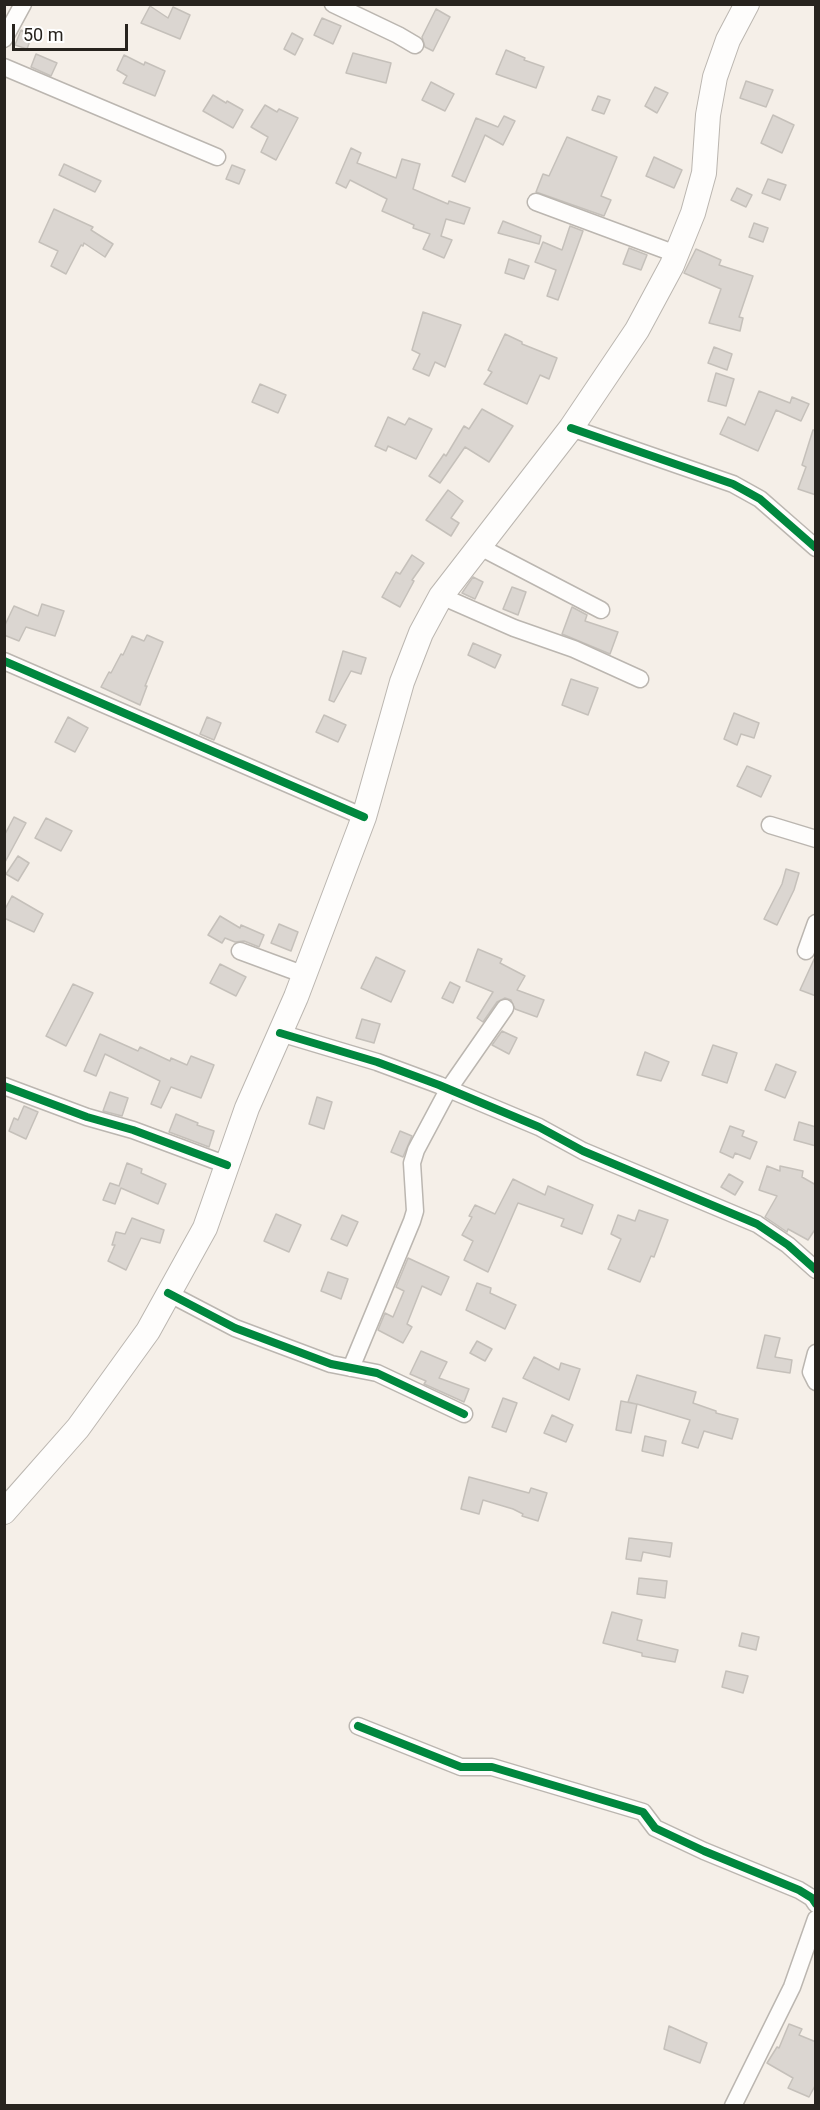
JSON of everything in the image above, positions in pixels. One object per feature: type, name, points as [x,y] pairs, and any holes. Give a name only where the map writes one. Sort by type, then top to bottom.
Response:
[{"type":"main road","points":[[4,1512],[78,1428],[148,1331],[205,1228],[247,1108],[305,975],[364,817],[402,682],[421,633],[441,596],[572,428],[637,330],[676,254],[693,213],[704,173],[708,115],[714,77],[728,39],[747,4]]},
{"type":"street","points":[[4,39],[23,4]]},
{"type":"street","points":[[333,4],[415,45]]},
{"type":"street","points":[[4,67],[217,157]]},
{"type":"street","points":[[536,202],[676,254]]},
{"type":"street","points":[[572,428],[733,484],[760,499],[816,548]]},
{"type":"street","points":[[480,547],[602,610]]},
{"type":"street","points":[[441,596],[514,628],[574,649],[640,679]]},
{"type":"street","points":[[4,661],[364,817]]},
{"type":"street","points":[[770,825],[816,839]]},
{"type":"street","points":[[806,951],[816,923]]},
{"type":"street","points":[[240,951],[305,975]]},
{"type":"street","points":[[351,1368],[412,1221],[415,1210],[412,1163],[416,1150],[448,1090],[505,1008]]},
{"type":"street","points":[[280,1033],[376,1062],[539,1127],[583,1151],[757,1224],[788,1245],[816,1270]]},
{"type":"street","points":[[4,1086],[87,1117],[133,1130],[227,1166]]},
{"type":"street","points":[[168,1293],[235,1328],[331,1364],[377,1373],[464,1414]]},
{"type":"street","points":[[816,1353],[811,1372],[816,1382]]},
{"type":"street","points":[[358,1726],[461,1767],[492,1767],[643,1812],[655,1828],[799,1890],[812,1898],[816,1904]]},
{"type":"street","points":[[733,2106],[792,1987],[816,1919]]},
{"type":"building","points":[[150,6],[168,18],[173,7],[190,15],[180,39],[141,23]]},
{"type":"building","points":[[436,9],[450,17],[433,51],[425,47],[422,37]]},
{"type":"building","points":[[322,18],[341,26],[333,44],[314,35]]},
{"type":"building","points":[[21,30],[32,35],[27,49],[15,45]]},
{"type":"building","points":[[292,33],[303,39],[295,55],[284,49]]},
{"type":"building","points":[[506,50],[544,67],[536,88],[496,74]]},
{"type":"building","points":[[353,53],[391,63],[386,83],[346,73]]},
{"type":"building","points":[[36,54],[57,63],[51,76],[31,67]]},
{"type":"building","points":[[124,55],[144,65],[145,62],[165,71],[155,96],[123,83],[127,76],[117,70]]},
{"type":"building","points":[[746,81],[773,90],[766,107],[740,98]]},
{"type":"building","points":[[431,82],[454,94],[445,111],[422,100]]},
{"type":"building","points":[[655,87],[668,93],[657,113],[645,106]]},
{"type":"building","points":[[213,95],[243,110],[233,128],[203,111]]},
{"type":"building","points":[[598,96],[610,100],[604,114],[592,110]]},
{"type":"building","points":[[265,105],[277,112],[279,109],[298,118],[276,160],[261,152],[268,137],[251,127]]},
{"type":"building","points":[[773,115],[794,125],[782,153],[761,143]]},
{"type":"building","points":[[504,116],[515,121],[503,145],[485,135],[465,182],[452,176],[476,118],[498,127]]},
{"type":"building","points":[[567,137],[617,157],[601,196],[611,200],[604,216],[536,192],[543,174],[549,176]]},
{"type":"building","points":[[351,148],[361,153],[357,163],[396,178],[402,159],[420,164],[413,189],[448,204],[449,201],[470,208],[464,224],[446,219],[441,236],[452,240],[444,258],[423,249],[430,234],[413,228],[414,225],[382,211],[387,199],[350,180],[346,188],[336,183]]},
{"type":"building","points":[[654,157],[682,170],[674,188],[646,176]]},
{"type":"building","points":[[64,164],[101,181],[95,192],[59,175]]},
{"type":"building","points":[[232,165],[245,170],[239,184],[226,179]]},
{"type":"building","points":[[768,179],[786,185],[780,200],[762,193]]},
{"type":"building","points":[[737,188],[752,195],[746,207],[731,200]]},
{"type":"building","points":[[54,209],[93,227],[91,230],[113,244],[105,257],[84,243],[66,274],[51,266],[58,251],[39,242]]},
{"type":"building","points":[[503,221],[541,236],[539,244],[498,233]]},
{"type":"building","points":[[754,223],[768,228],[763,242],[749,237]]},
{"type":"building","points":[[570,226],[583,231],[558,300],[547,296],[556,270],[535,262],[543,242],[562,250]]},
{"type":"building","points":[[629,248],[647,255],[641,270],[623,264]]},
{"type":"building","points":[[696,249],[721,260],[719,265],[753,276],[739,317],[743,318],[740,331],[709,323],[721,289],[684,273]]},
{"type":"building","points":[[509,259],[529,266],[524,279],[505,273]]},
{"type":"building","points":[[423,312],[461,325],[445,367],[435,362],[429,376],[413,369],[420,354],[412,350]]},
{"type":"building","points":[[505,334],[522,344],[557,358],[549,379],[540,375],[527,404],[484,384],[492,372],[488,370]]},
{"type":"building","points":[[714,347],[732,354],[727,370],[708,363]]},
{"type":"building","points":[[716,373],[734,379],[726,406],[708,401]]},
{"type":"building","points":[[260,384],[286,395],[278,413],[252,402]]},
{"type":"building","points":[[759,391],[790,403],[792,397],[809,404],[801,421],[776,410],[758,451],[720,434],[728,417],[745,425]]},
{"type":"building","points":[[482,409],[513,426],[489,462],[465,447],[440,483],[429,476],[444,454],[446,456],[464,426],[469,429]]},
{"type":"building","points":[[388,417],[405,425],[409,418],[432,429],[416,459],[388,446],[386,451],[375,446]]},
{"type":"building","points":[[813,430],[816,430],[816,495],[798,489],[806,467],[802,465]]},
{"type":"building","points":[[448,490],[463,501],[451,518],[459,523],[451,536],[426,520]]},
{"type":"building","points":[[412,555],[424,563],[412,580],[414,581],[400,607],[382,597],[396,572],[400,574]]},
{"type":"building","points":[[473,577],[483,582],[475,599],[462,593]]},
{"type":"building","points":[[512,587],[526,592],[518,615],[503,609]]},
{"type":"building","points":[[42,604],[64,611],[55,636],[26,627],[19,641],[4,635],[4,627],[14,606],[38,616]]},
{"type":"building","points":[[572,607],[587,615],[585,621],[618,632],[610,654],[562,634]]},
{"type":"building","points":[[147,635],[163,642],[145,686],[147,686],[140,705],[101,687],[121,654],[123,655],[132,636],[144,641]]},
{"type":"building","points":[[473,643],[501,655],[495,668],[468,655]]},
{"type":"building","points":[[343,651],[366,658],[361,674],[351,671],[334,702],[329,700]]},
{"type":"building","points":[[571,679],[598,688],[588,715],[562,705]]},
{"type":"building","points":[[734,713],[759,723],[754,738],[741,734],[737,745],[724,739]]},
{"type":"building","points":[[324,715],[346,725],[338,742],[316,732]]},
{"type":"building","points":[[68,717],[88,728],[75,752],[55,742]]},
{"type":"building","points":[[207,717],[221,723],[214,740],[200,734]]},
{"type":"building","points":[[747,766],[771,776],[761,797],[737,786]]},
{"type":"building","points":[[14,817],[26,823],[4,864],[4,836]]},
{"type":"building","points":[[46,818],[72,831],[61,851],[35,838]]},
{"type":"building","points":[[18,856],[29,863],[18,881],[6,874]]},
{"type":"building","points":[[786,869],[799,873],[794,890],[777,925],[764,919],[782,884]]},
{"type":"building","points":[[12,896],[43,914],[34,932],[4,918],[4,911]]},
{"type":"building","points":[[220,916],[240,928],[241,925],[264,935],[259,947],[244,941],[235,942],[225,938],[222,943],[208,935]]},
{"type":"building","points":[[279,924],[298,932],[291,951],[271,943]]},
{"type":"building","points":[[478,949],[502,959],[500,963],[525,976],[517,990],[544,1000],[537,1017],[515,1009],[511,1000],[505,998],[497,1002],[483,1022],[477,1018],[493,992],[466,981]]},
{"type":"building","points":[[816,955],[816,996],[800,990]]},
{"type":"building","points":[[376,957],[405,971],[391,1002],[361,988]]},
{"type":"building","points":[[220,964],[246,977],[236,996],[210,983]]},
{"type":"building","points":[[450,982],[460,987],[453,1003],[442,998]]},
{"type":"building","points":[[73,984],[93,993],[66,1046],[46,1036]]},
{"type":"building","points":[[362,1019],[380,1024],[374,1043],[356,1038]]},
{"type":"building","points":[[502,1031],[517,1038],[509,1054],[492,1045]]},
{"type":"building","points":[[100,1034],[138,1051],[140,1047],[170,1061],[171,1058],[187,1065],[191,1056],[214,1065],[201,1098],[171,1087],[161,1108],[151,1104],[160,1081],[105,1054],[96,1076],[84,1071]]},
{"type":"building","points":[[713,1045],[737,1053],[727,1083],[702,1075]]},
{"type":"building","points":[[645,1052],[669,1062],[661,1081],[637,1075]]},
{"type":"building","points":[[776,1064],[796,1072],[785,1098],[765,1090]]},
{"type":"building","points":[[110,1092],[128,1098],[122,1116],[103,1111]]},
{"type":"building","points":[[317,1097],[332,1102],[324,1129],[309,1124]]},
{"type":"building","points":[[24,1106],[38,1112],[26,1139],[9,1131],[14,1118],[18,1120]]},
{"type":"building","points":[[176,1114],[214,1131],[209,1147],[169,1132]]},
{"type":"building","points":[[799,1122],[816,1127],[816,1146],[794,1140]]},
{"type":"building","points":[[730,1126],[744,1131],[742,1136],[757,1142],[750,1159],[735,1153],[733,1158],[720,1152]]},
{"type":"building","points":[[400,1131],[412,1136],[403,1157],[391,1152]]},
{"type":"building","points":[[127,1163],[142,1169],[141,1173],[166,1184],[158,1204],[121,1188],[115,1204],[103,1200],[110,1183],[119,1186]]},
{"type":"building","points":[[767,1166],[780,1171],[780,1166],[803,1171],[802,1177],[816,1185],[816,1228],[808,1240],[788,1229],[787,1232],[765,1217],[777,1196],[759,1190]]},
{"type":"building","points":[[729,1174],[743,1182],[735,1195],[721,1187]]},
{"type":"building","points":[[513,1179],[545,1195],[548,1186],[593,1205],[582,1234],[561,1226],[564,1219],[518,1203],[488,1272],[464,1260],[473,1241],[462,1235],[472,1217],[469,1216],[475,1205],[495,1214]]},
{"type":"building","points":[[639,1210],[668,1220],[654,1257],[651,1256],[640,1282],[608,1269],[621,1239],[611,1234],[618,1215],[635,1221]]},
{"type":"building","points":[[276,1214],[301,1225],[289,1252],[264,1241]]},
{"type":"building","points":[[342,1215],[358,1222],[347,1246],[331,1239]]},
{"type":"building","points":[[132,1218],[164,1230],[160,1243],[141,1238],[126,1270],[108,1261],[115,1245],[112,1245],[116,1232],[125,1234]]},
{"type":"building","points":[[408,1258],[449,1277],[441,1295],[422,1286],[407,1324],[412,1327],[403,1343],[378,1330],[385,1313],[393,1317],[404,1291],[396,1287]]},
{"type":"building","points":[[328,1272],[348,1279],[341,1299],[321,1291]]},
{"type":"building","points":[[477,1283],[491,1288],[490,1293],[516,1305],[505,1329],[466,1310]]},
{"type":"building","points":[[765,1335],[780,1338],[775,1357],[792,1360],[790,1373],[757,1368]]},
{"type":"building","points":[[477,1341],[492,1349],[485,1361],[470,1353]]},
{"type":"building","points":[[421,1351],[447,1362],[439,1378],[469,1389],[464,1402],[424,1384],[426,1381],[410,1374]]},
{"type":"building","points":[[534,1357],[559,1370],[561,1363],[580,1369],[569,1400],[523,1378]]},
{"type":"building","points":[[637,1375],[696,1392],[693,1403],[738,1419],[732,1439],[704,1431],[698,1448],[682,1443],[690,1420],[637,1404],[631,1433],[616,1430],[621,1401],[636,1404],[628,1402]]},
{"type":"building","points":[[503,1398],[517,1403],[506,1432],[492,1427]]},
{"type":"building","points":[[552,1415],[573,1425],[566,1442],[544,1433]]},
{"type":"building","points":[[645,1436],[666,1441],[663,1456],[642,1451]]},
{"type":"building","points":[[469,1477],[529,1493],[531,1488],[547,1493],[538,1521],[522,1516],[523,1514],[513,1509],[483,1500],[479,1514],[461,1509]]},
{"type":"building","points":[[629,1538],[672,1543],[670,1557],[643,1552],[641,1561],[626,1559]]},
{"type":"building","points":[[639,1578],[667,1581],[665,1598],[637,1594]]},
{"type":"building","points":[[612,1612],[642,1620],[637,1640],[678,1650],[675,1662],[642,1656],[642,1653],[603,1643]]},
{"type":"building","points":[[742,1633],[759,1637],[756,1650],[739,1646]]},
{"type":"building","points":[[726,1671],[748,1676],[743,1693],[722,1687]]},
{"type":"building","points":[[789,2024],[802,2029],[799,2035],[816,2042],[816,2084],[809,2097],[788,2088],[793,2078],[767,2063],[777,2047],[779,2048]]},
{"type":"building","points":[[669,2026],[707,2043],[700,2063],[664,2049]]},
{"type":"cycle path","points":[[571,428],[733,484],[760,499],[816,548]]},
{"type":"cycle path","points":[[4,661],[364,817]]},
{"type":"cycle path","points":[[280,1033],[377,1062],[539,1127],[583,1151],[757,1224],[788,1245],[816,1270]]},
{"type":"cycle path","points":[[4,1086],[227,1165]]},
{"type":"cycle path","points":[[168,1293],[235,1328],[331,1364],[377,1373],[464,1414]]},
{"type":"cycle path","points":[[358,1726],[461,1767],[492,1767],[643,1812],[655,1828],[799,1890],[812,1898],[816,1904]]}]
